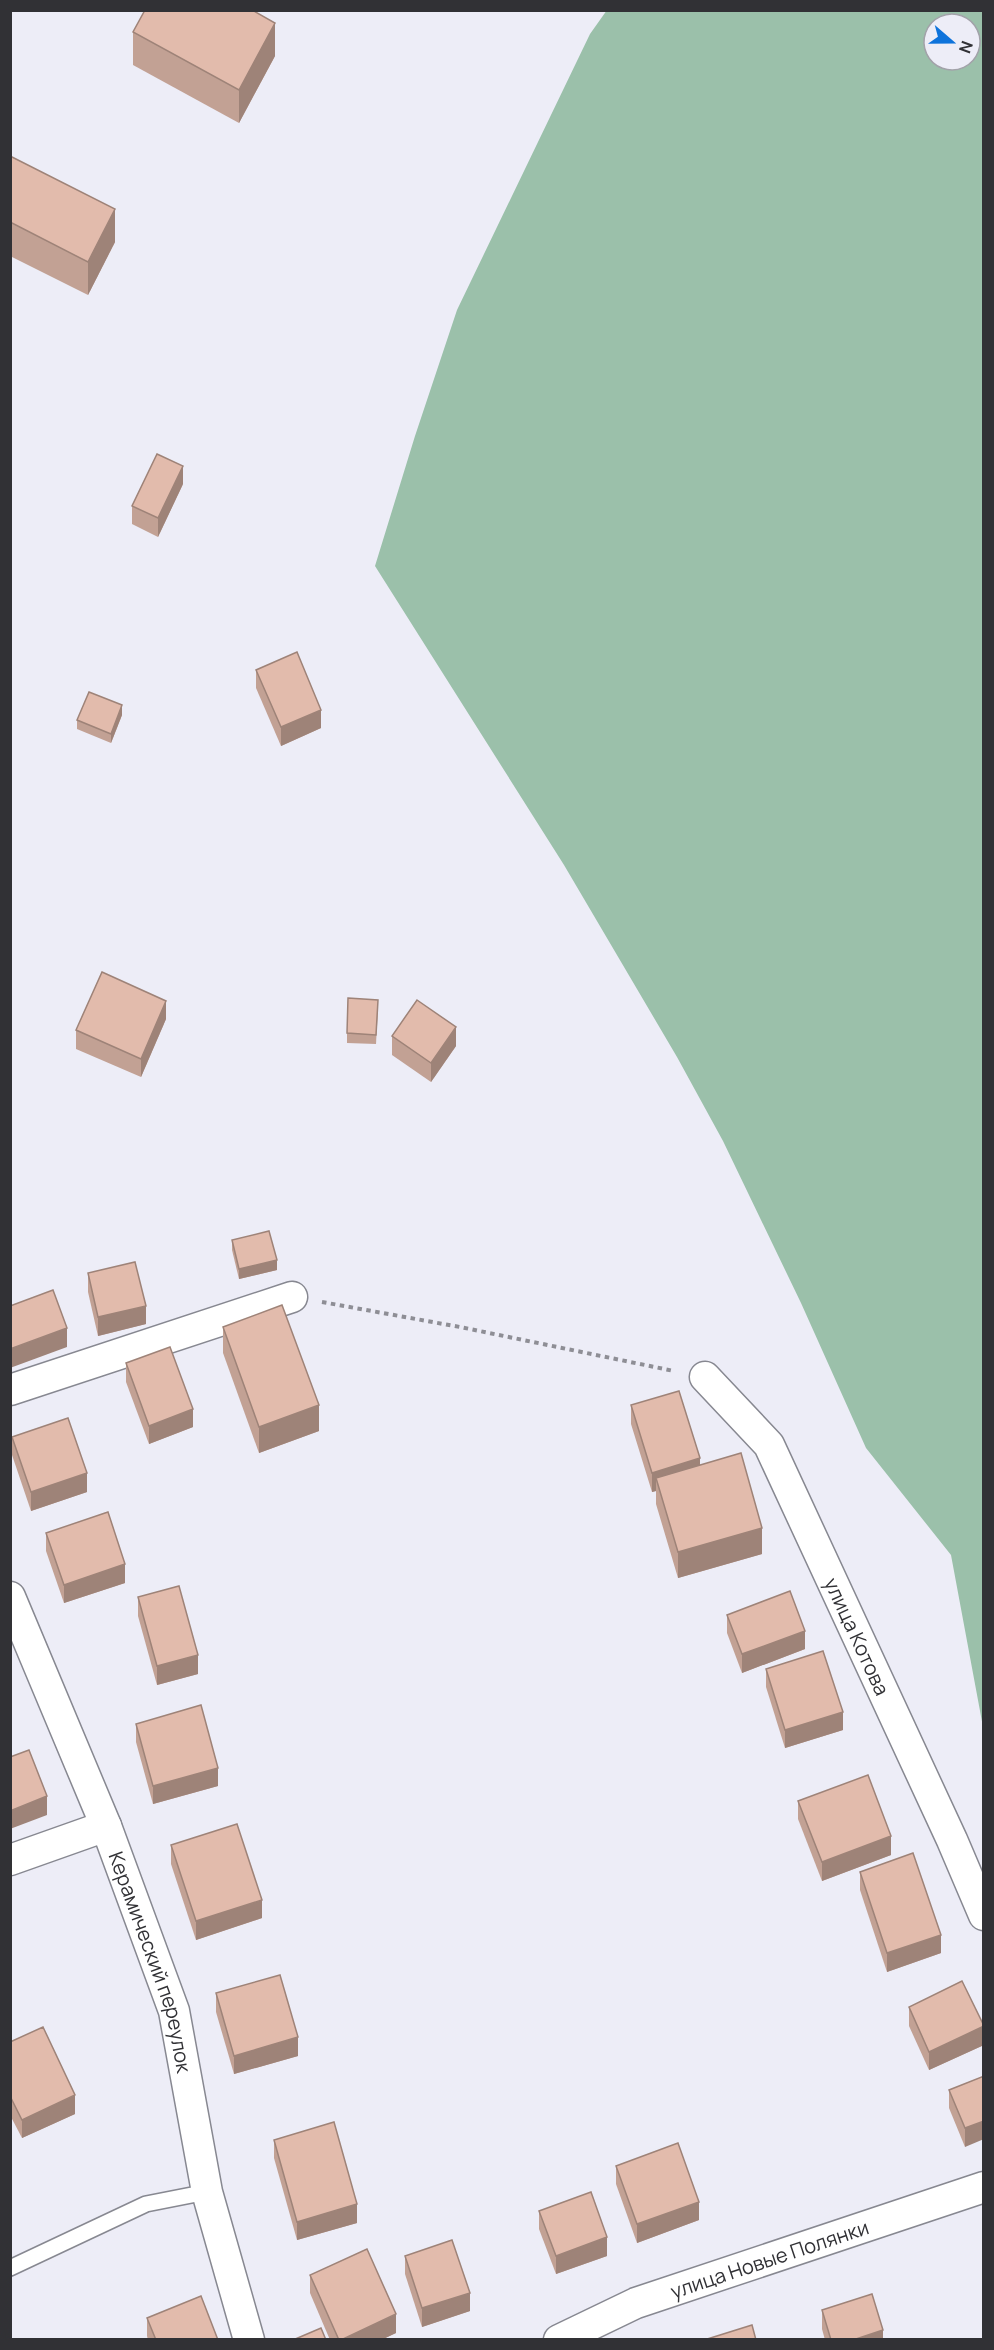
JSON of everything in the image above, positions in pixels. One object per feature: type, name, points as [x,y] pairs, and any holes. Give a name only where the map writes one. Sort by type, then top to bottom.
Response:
[{"type":"street","points":[[10,1390],[292,1297]]},
{"type":"street","name":"улица Котова","points":[[705,1377],[770,1445],[947,1829],[984,1915]]},
{"type":"street","name":"Керамический переулок","points":[[10,1597],[106,1826],[174,2011],[207,2192],[249,2340]]},
{"type":"street","points":[[10,1860],[106,1826]]},
{"type":"street","name":"улица Новые Полянки","points":[[560,2340],[636,2303],[984,2187]]},
{"type":"lane","points":[[10,2268],[146,2204],[207,2192]]},
{"type":"path","points":[[292,1297],[460,1327],[705,1377]]},
{"type":"green space","points":[[607,10],[983,11],[983,1727],[951,1555],[866,1448],[801,1303],[723,1141],[677,1057],[564,865],[375,566],[457,310],[590,34]]},
{"type":"building","points":[[145,10],[252,10],[275,23],[239,90],[133,32]]},
{"type":"building","points":[[10,156],[115,209],[88,262],[10,222]]},
{"type":"building","points":[[157,454],[183,466],[158,518],[132,506]]},
{"type":"building","points":[[297,652],[321,710],[281,727],[256,670]]},
{"type":"building","points":[[89,692],[122,705],[111,734],[77,720]]},
{"type":"building","points":[[102,972],[166,1001],[141,1059],[76,1030]]},
{"type":"building","points":[[348,998],[378,1000],[376,1035],[347,1033]]},
{"type":"building","points":[[417,1000],[456,1027],[431,1063],[392,1036]]},
{"type":"building","points":[[269,1231],[277,1260],[239,1269],[232,1240]]},
{"type":"building","points":[[135,1262],[146,1306],[98,1317],[88,1273]]},
{"type":"building","points":[[53,1290],[67,1328],[10,1349],[10,1306]]},
{"type":"building","points":[[282,1305],[319,1405],[259,1427],[223,1327]]},
{"type":"building","points":[[170,1347],[193,1409],[149,1426],[126,1363]]},
{"type":"building","points":[[679,1391],[700,1458],[652,1473],[631,1405]]},
{"type":"building","points":[[68,1418],[87,1473],[31,1492],[12,1437]]},
{"type":"building","points":[[741,1453],[762,1528],[678,1552],[656,1478]]},
{"type":"building","points":[[108,1512],[125,1564],[64,1585],[46,1533]]},
{"type":"building","points":[[179,1586],[198,1655],[157,1666],[138,1597]]},
{"type":"building","points":[[790,1591],[805,1631],[742,1654],[727,1615]]},
{"type":"building","points":[[823,1651],[843,1712],[785,1730],[766,1669]]},
{"type":"building","points":[[201,1705],[218,1768],[153,1786],[136,1724]]},
{"type":"building","points":[[29,1750],[47,1796],[10,1811],[10,1757]]},
{"type":"building","points":[[868,1775],[891,1836],[822,1862],[798,1801]]},
{"type":"building","points":[[237,1824],[262,1900],[196,1921],[171,1845]]},
{"type":"building","points":[[913,1853],[941,1935],[887,1953],[860,1872]]},
{"type":"building","points":[[280,1975],[298,2037],[234,2056],[216,1993]]},
{"type":"building","points":[[962,1981],[984,2026],[929,2052],[909,2007]]},
{"type":"building","points":[[43,2027],[75,2095],[22,2120],[10,2096],[10,2042]]},
{"type":"building","points":[[984,2076],[984,2121],[965,2128],[949,2090]]},
{"type":"building","points":[[334,2122],[357,2204],[297,2222],[274,2140]]},
{"type":"building","points":[[678,2143],[699,2202],[637,2224],[616,2166]]},
{"type":"building","points":[[591,2192],[607,2237],[556,2256],[539,2211]]},
{"type":"building","points":[[452,2240],[470,2293],[422,2308],[405,2256]]},
{"type":"building","points":[[367,2249],[396,2314],[339,2340],[310,2275]]},
{"type":"building","points":[[872,2294],[883,2330],[853,2340],[831,2340],[822,2310]]},
{"type":"building","points":[[201,2296],[218,2340],[156,2340],[147,2318]]},
{"type":"building","points":[[752,2325],[756,2340],[704,2340]]},
{"type":"building","points":[[321,2328],[326,2340],[293,2340]]}]
